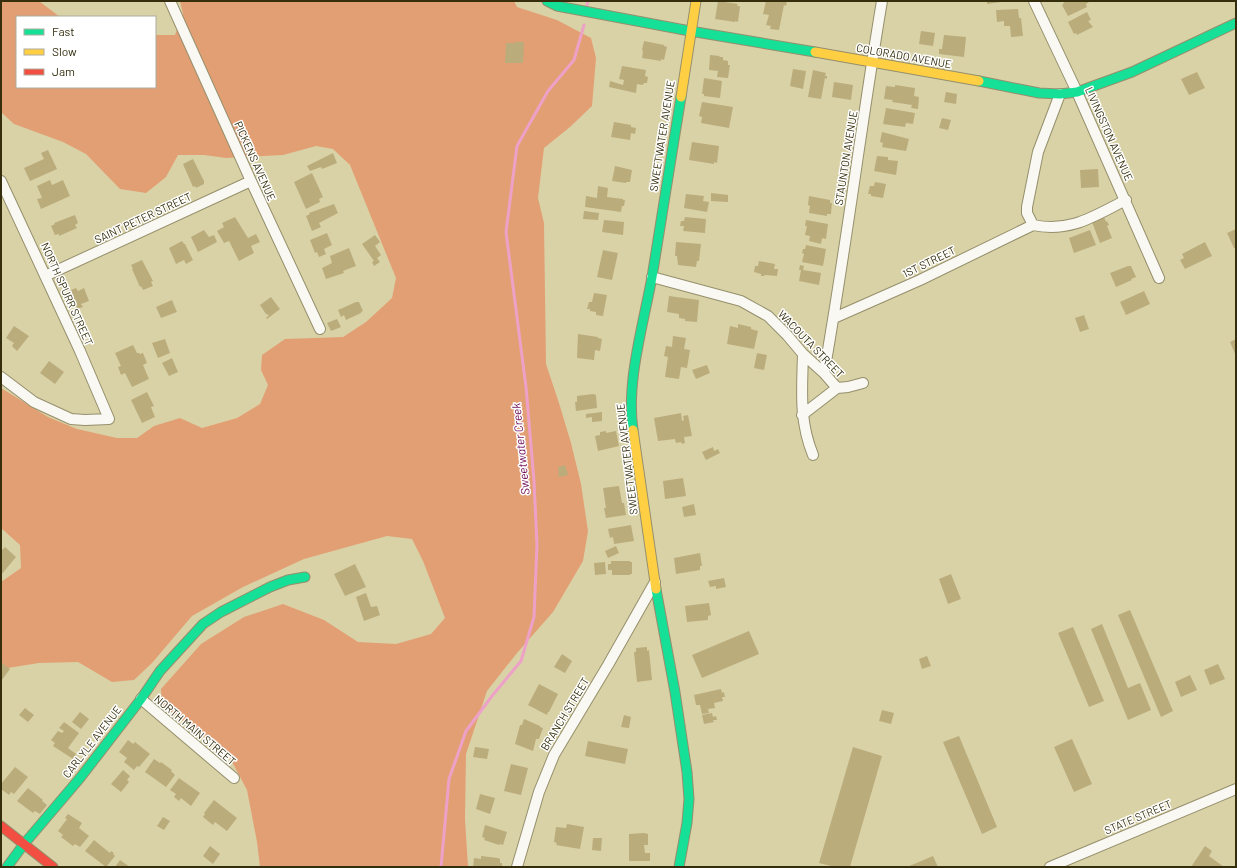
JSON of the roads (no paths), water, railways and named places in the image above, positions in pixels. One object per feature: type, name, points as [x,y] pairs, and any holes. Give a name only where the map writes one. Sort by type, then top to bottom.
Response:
[{"type":"street","name":"PICKENS AVENUE","points":[[170,1],[320,329]]},
{"type":"street","name":"COLORADO AVENUE","points":[[547,1],[557,6],[690,31],[872,61],[1039,93],[1060,94],[1077,92],[1132,72],[1236,23]]},
{"type":"street","name":"SWEETWATER AVENUE","points":[[679,867],[687,824],[689,798],[688,772],[655,582],[631,411],[632,383],[652,277],[690,31],[696,1]]},
{"type":"street","name":"STAUNTON AVENUE","points":[[824,373],[857,172],[872,61],[882,1]]},
{"type":"street","name":"LIVINGSTON AVENUE","points":[[1034,1],[1077,92],[1160,278]]},
{"type":"street","points":[[1060,94],[1042,140],[1037,159],[1027,207],[1027,213],[1032,224],[1051,228],[1065,227],[1078,223],[1126,200]]},
{"type":"street","name":"NORTH SPURR STREET","points":[[1,181],[109,418],[85,420],[71,419],[34,402],[1,377]]},
{"type":"street","name":"SAINT PETER STREET","points":[[44,276],[252,181]]},
{"type":"street","name":"1ST STREET","points":[[834,318],[920,280],[1032,224]]},
{"type":"street","name":"WACOUTA STREET","points":[[652,277],[741,301],[768,316],[837,388],[863,383]]},
{"type":"street","points":[[803,354],[802,415],[808,442],[814,455]]},
{"type":"street","points":[[802,415],[837,388]]},
{"type":"street","name":"CARLYLE AVENUE","points":[[6,867],[80,778],[141,699],[160,671],[203,624],[221,612],[270,587],[288,580],[305,577]]},
{"type":"street","name":"BRANCH STREET","points":[[517,867],[539,792],[551,761],[655,582]]},
{"type":"street","name":"NORTH MAIN STREET","points":[[141,699],[234,778]]},
{"type":"street","name":"STATE STREET","points":[[1050,867],[1236,789]]},
{"type":"street","points":[[1,826],[54,867]]},
{"type":"waterway","name":"Sweetwater Creek","points":[[587,5],[588,1]]},
{"type":"waterway","name":"Sweetwater Creek","points":[[441,867],[449,779],[466,731],[521,661],[534,617],[537,545],[534,481],[526,387],[506,232],[517,146],[548,91],[574,60],[584,25]]}]
